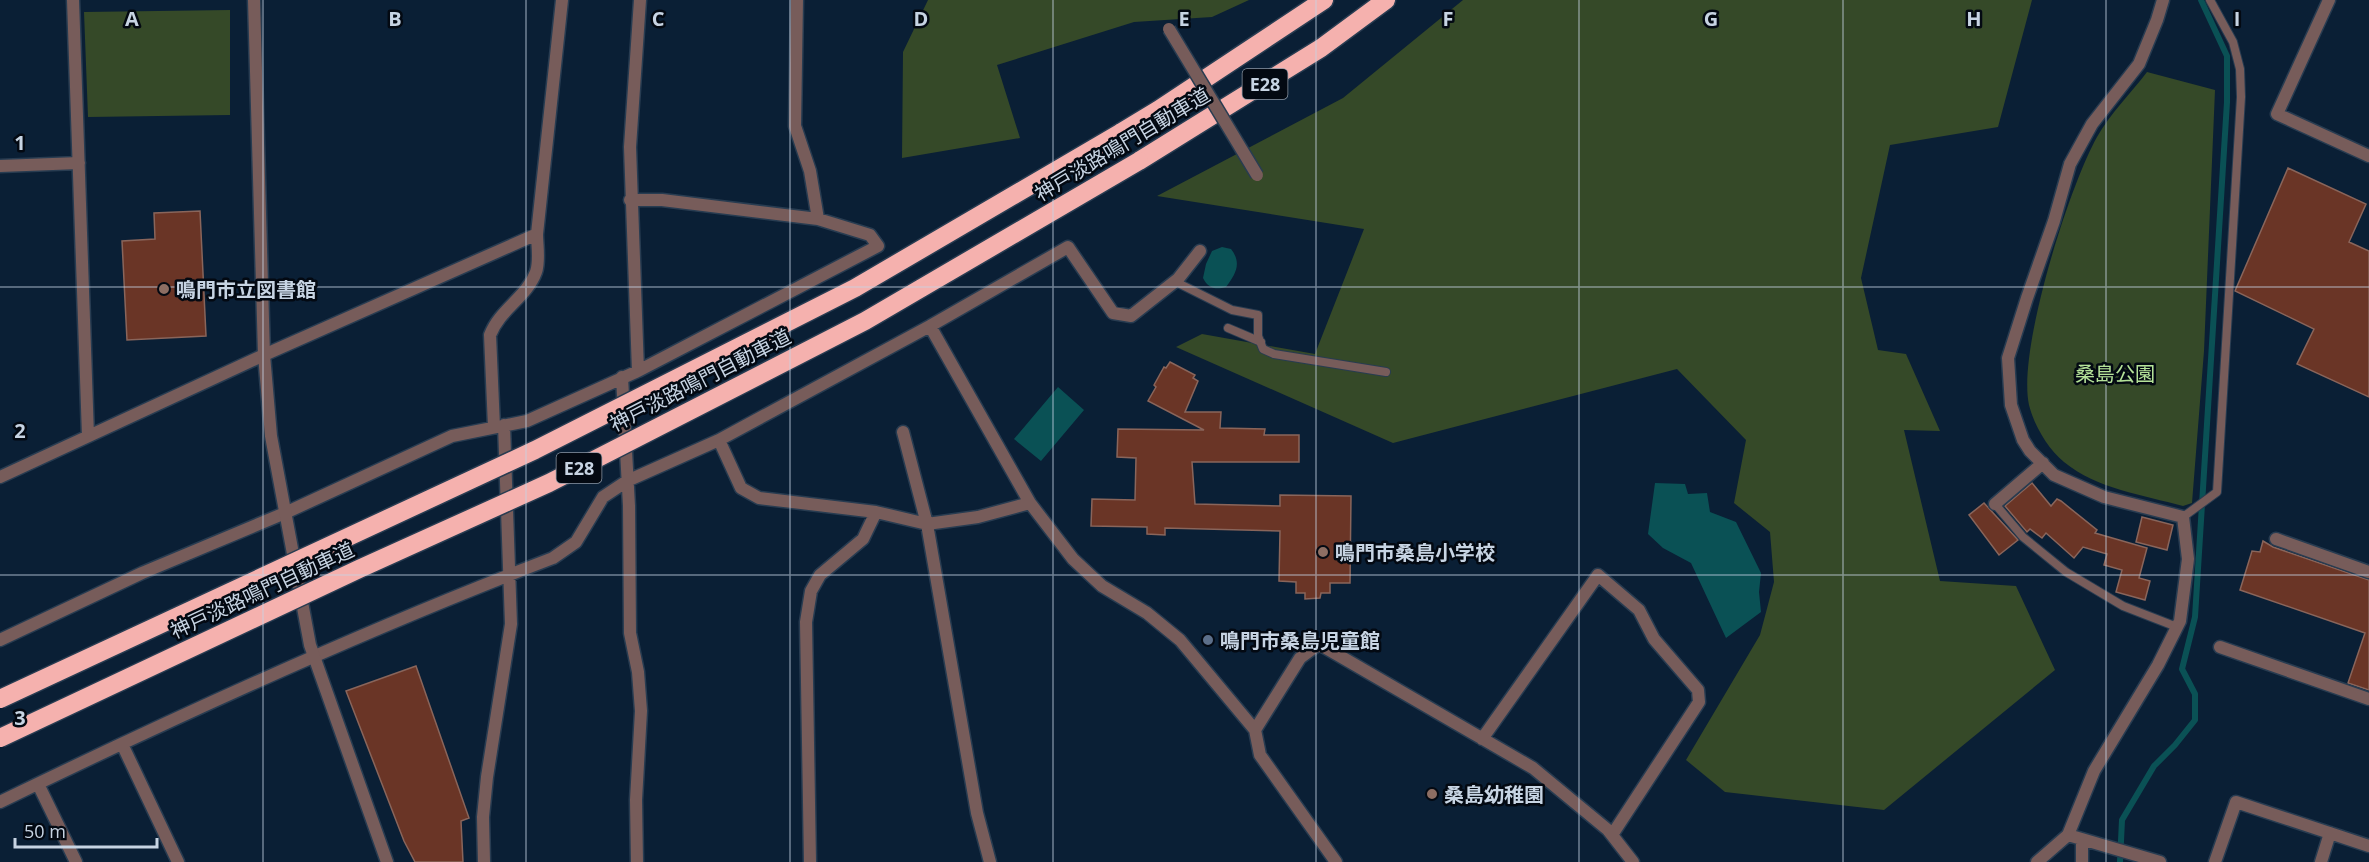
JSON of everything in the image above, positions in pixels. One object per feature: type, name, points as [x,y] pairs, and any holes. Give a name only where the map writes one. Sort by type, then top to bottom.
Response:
[{"type":"highway","name":"神戸淡路鳴門自動車道","points":[[0,699],[535,450],[865,282],[1158,111],[1324,0]]},
{"type":"highway","name":"神戸淡路鳴門自動車道","points":[[0,738],[359,568],[549,483],[865,321],[1139,161],[1321,48],[1386,0]]},
{"type":"street","points":[[73,0],[88,436]]},
{"type":"street","points":[[254,0],[264,355],[271,436],[310,645],[387,862]]},
{"type":"street","points":[[484,862],[483,817],[487,777],[511,624],[499,426],[490,335],[495,322],[527,288],[537,270],[537,234],[562,0]]},
{"type":"street","points":[[638,370],[630,200],[630,147],[640,0]]},
{"type":"street","points":[[797,0],[795,126],[810,171],[818,219]]},
{"type":"street","points":[[2037,862],[2068,835],[2094,771],[2158,665],[2180,621],[2188,559],[2182,517],[2104,497],[2054,475],[2030,452],[2023,440],[2011,405],[2008,358],[2054,221],[2070,164],[2091,124],[2139,64],[2163,0]]},
{"type":"street","points":[[2329,0],[2277,114],[2369,156]]},
{"type":"street","points":[[1169,29],[1257,175]]},
{"type":"street","points":[[0,166],[79,163]]},
{"type":"street","points":[[0,640],[142,573],[285,513],[452,436],[527,421],[638,370],[879,246],[870,236],[818,219],[662,201],[630,200]]},
{"type":"street","points":[[0,477],[264,355],[537,234]]},
{"type":"street","points":[[0,802],[314,656],[553,558],[576,542],[603,497],[627,481],[718,440],[930,326],[1068,247],[1113,313],[1131,316],[1176,282],[1200,251]]},
{"type":"street","points":[[930,326],[1030,503],[1072,559],[1102,586],[1147,613],[1180,640],[1255,730],[1260,755],[1336,862]]},
{"type":"street","points":[[622,377],[630,633],[638,672],[641,711],[636,800],[637,862]]},
{"type":"street","points":[[903,432],[927,524],[977,813],[990,862]]},
{"type":"street","points":[[718,440],[741,488],[759,498],[876,512],[927,524],[978,517],[1030,503]]},
{"type":"street","points":[[1995,504],[2043,463]]},
{"type":"street","points":[[810,862],[806,622],[811,591],[820,575],[863,538],[876,512]]},
{"type":"street","points":[[2276,539],[2369,572]]},
{"type":"street","points":[[1482,739],[1598,575],[1639,610],[1654,639],[1698,690],[1699,702],[1612,835]]},
{"type":"street","points":[[1255,730],[1300,658],[1319,644],[1533,768],[1612,835],[1633,862]]},
{"type":"street","points":[[2220,647],[2369,699]]},
{"type":"street","points":[[122,744],[178,862]]},
{"type":"street","points":[[38,784],[76,862]]},
{"type":"street","points":[[2215,862],[2236,802],[2369,846]]},
{"type":"street","points":[[2321,862],[2330,833]]},
{"type":"street","points":[[2068,835],[2082,841],[2160,862]]},
{"type":"street","points":[[2082,841],[2082,862]]},
{"type":"lane","points":[[2182,517],[2217,492],[2236,183],[2240,69],[2234,42],[2210,0]]},
{"type":"lane","points":[[1176,282],[1232,310],[1258,315],[1258,336],[1263,349],[1274,354],[1386,372]]},
{"type":"lane","points":[[1228,328],[1261,342]]},
{"type":"lane","points":[[1995,504],[2023,537],[2066,572],[2123,606],[2177,627]]},
{"type":"green space","points":[[928,0],[1249,0],[1212,17],[1134,22],[997,65],[1020,138],[902,158],[903,52]]},
{"type":"green space","points":[[1463,0],[2032,0],[1998,127],[1890,145],[1861,278],[1878,350],[1906,354],[1940,431],[1904,430],[1940,581],[2016,586],[2055,670],[1884,810],[1725,792],[1686,760],[1760,635],[1774,582],[1770,532],[1734,503],[1746,440],[1677,369],[1393,443],[1176,347],[1202,334],[1315,354],[1364,229],[1157,196],[1343,98]]},
{"type":"green space","points":[[230,10],[230,115],[88,117],[84,12]]},
{"type":"green space","name":"桑島公園","points":[[2147,72],[2215,90],[2204,351],[2192,503],[2183,506],[2121,490],[2077,471],[2058,457],[2047,444],[2029,405],[2027,380],[2038,309],[2048,269],[2073,192],[2102,128]]},
{"type":"shaded area","points":[[1222,247],[1231,249],[1237,264],[1233,278],[1226,287],[1215,288],[1207,284],[1203,278],[1212,251]]},
{"type":"shaded area","points":[[1058,387],[1084,410],[1041,461],[1014,439]]},
{"type":"shaded area","points":[[1655,483],[1685,484],[1688,494],[1707,493],[1710,512],[1736,522],[1761,573],[1759,592],[1761,612],[1726,638],[1691,563],[1663,548],[1648,534]]},
{"type":"building","points":[[2288,168],[2366,204],[2349,242],[2369,251],[2369,397],[2297,364],[2314,329],[2235,291]]},
{"type":"building","name":"鳴門市立図書館","points":[[200,211],[206,336],[127,340],[122,241],[155,239],[154,213]]},
{"type":"building","points":[[1170,362],[1195,375],[1193,378],[1198,381],[1185,412],[1221,412],[1220,428],[1265,429],[1264,435],[1299,435],[1299,462],[1192,462],[1195,504],[1280,506],[1280,495],[1351,496],[1350,583],[1330,583],[1330,593],[1321,593],[1320,598],[1305,599],[1305,593],[1296,593],[1296,582],[1279,581],[1280,531],[1165,528],[1165,535],[1147,534],[1147,527],[1091,526],[1092,499],[1135,500],[1136,458],[1117,457],[1118,429],[1204,430],[1148,401],[1164,367],[1166,368]]},
{"type":"building","points":[[2032,483],[2051,506],[2057,499],[2061,501],[2097,530],[2095,533],[2147,548],[2139,578],[2150,581],[2145,600],[2116,592],[2122,570],[2104,565],[2107,554],[2083,547],[2074,558],[2046,533],[2042,538],[2030,529],[2027,532],[2005,506]]},
{"type":"building","points":[[1984,503],[2018,540],[1999,555],[1969,515]]},
{"type":"building","points":[[2142,517],[2173,525],[2167,550],[2136,542]]},
{"type":"building","points":[[2263,541],[2273,547],[2369,580],[2369,690],[2348,683],[2365,633],[2240,590],[2252,551],[2260,552]]},
{"type":"building","points":[[416,666],[469,818],[461,821],[463,862],[415,862],[404,841],[346,691]]},
{"type":"waterway","points":[[2120,862],[2122,820],[2154,766],[2195,720],[2195,694],[2182,669],[2195,617],[2227,102],[2227,56],[2201,0]]},
{"type":"place","name":"鳴門市立図書館","points":[[164,289]]},
{"type":"place","name":"鳴門市桑島小学校","points":[[1323,552]]},
{"type":"place","name":"鳴門市桑島児童館","points":[[1208,640]]},
{"type":"place","name":"桑島幼稚園","points":[[1432,794]]}]
